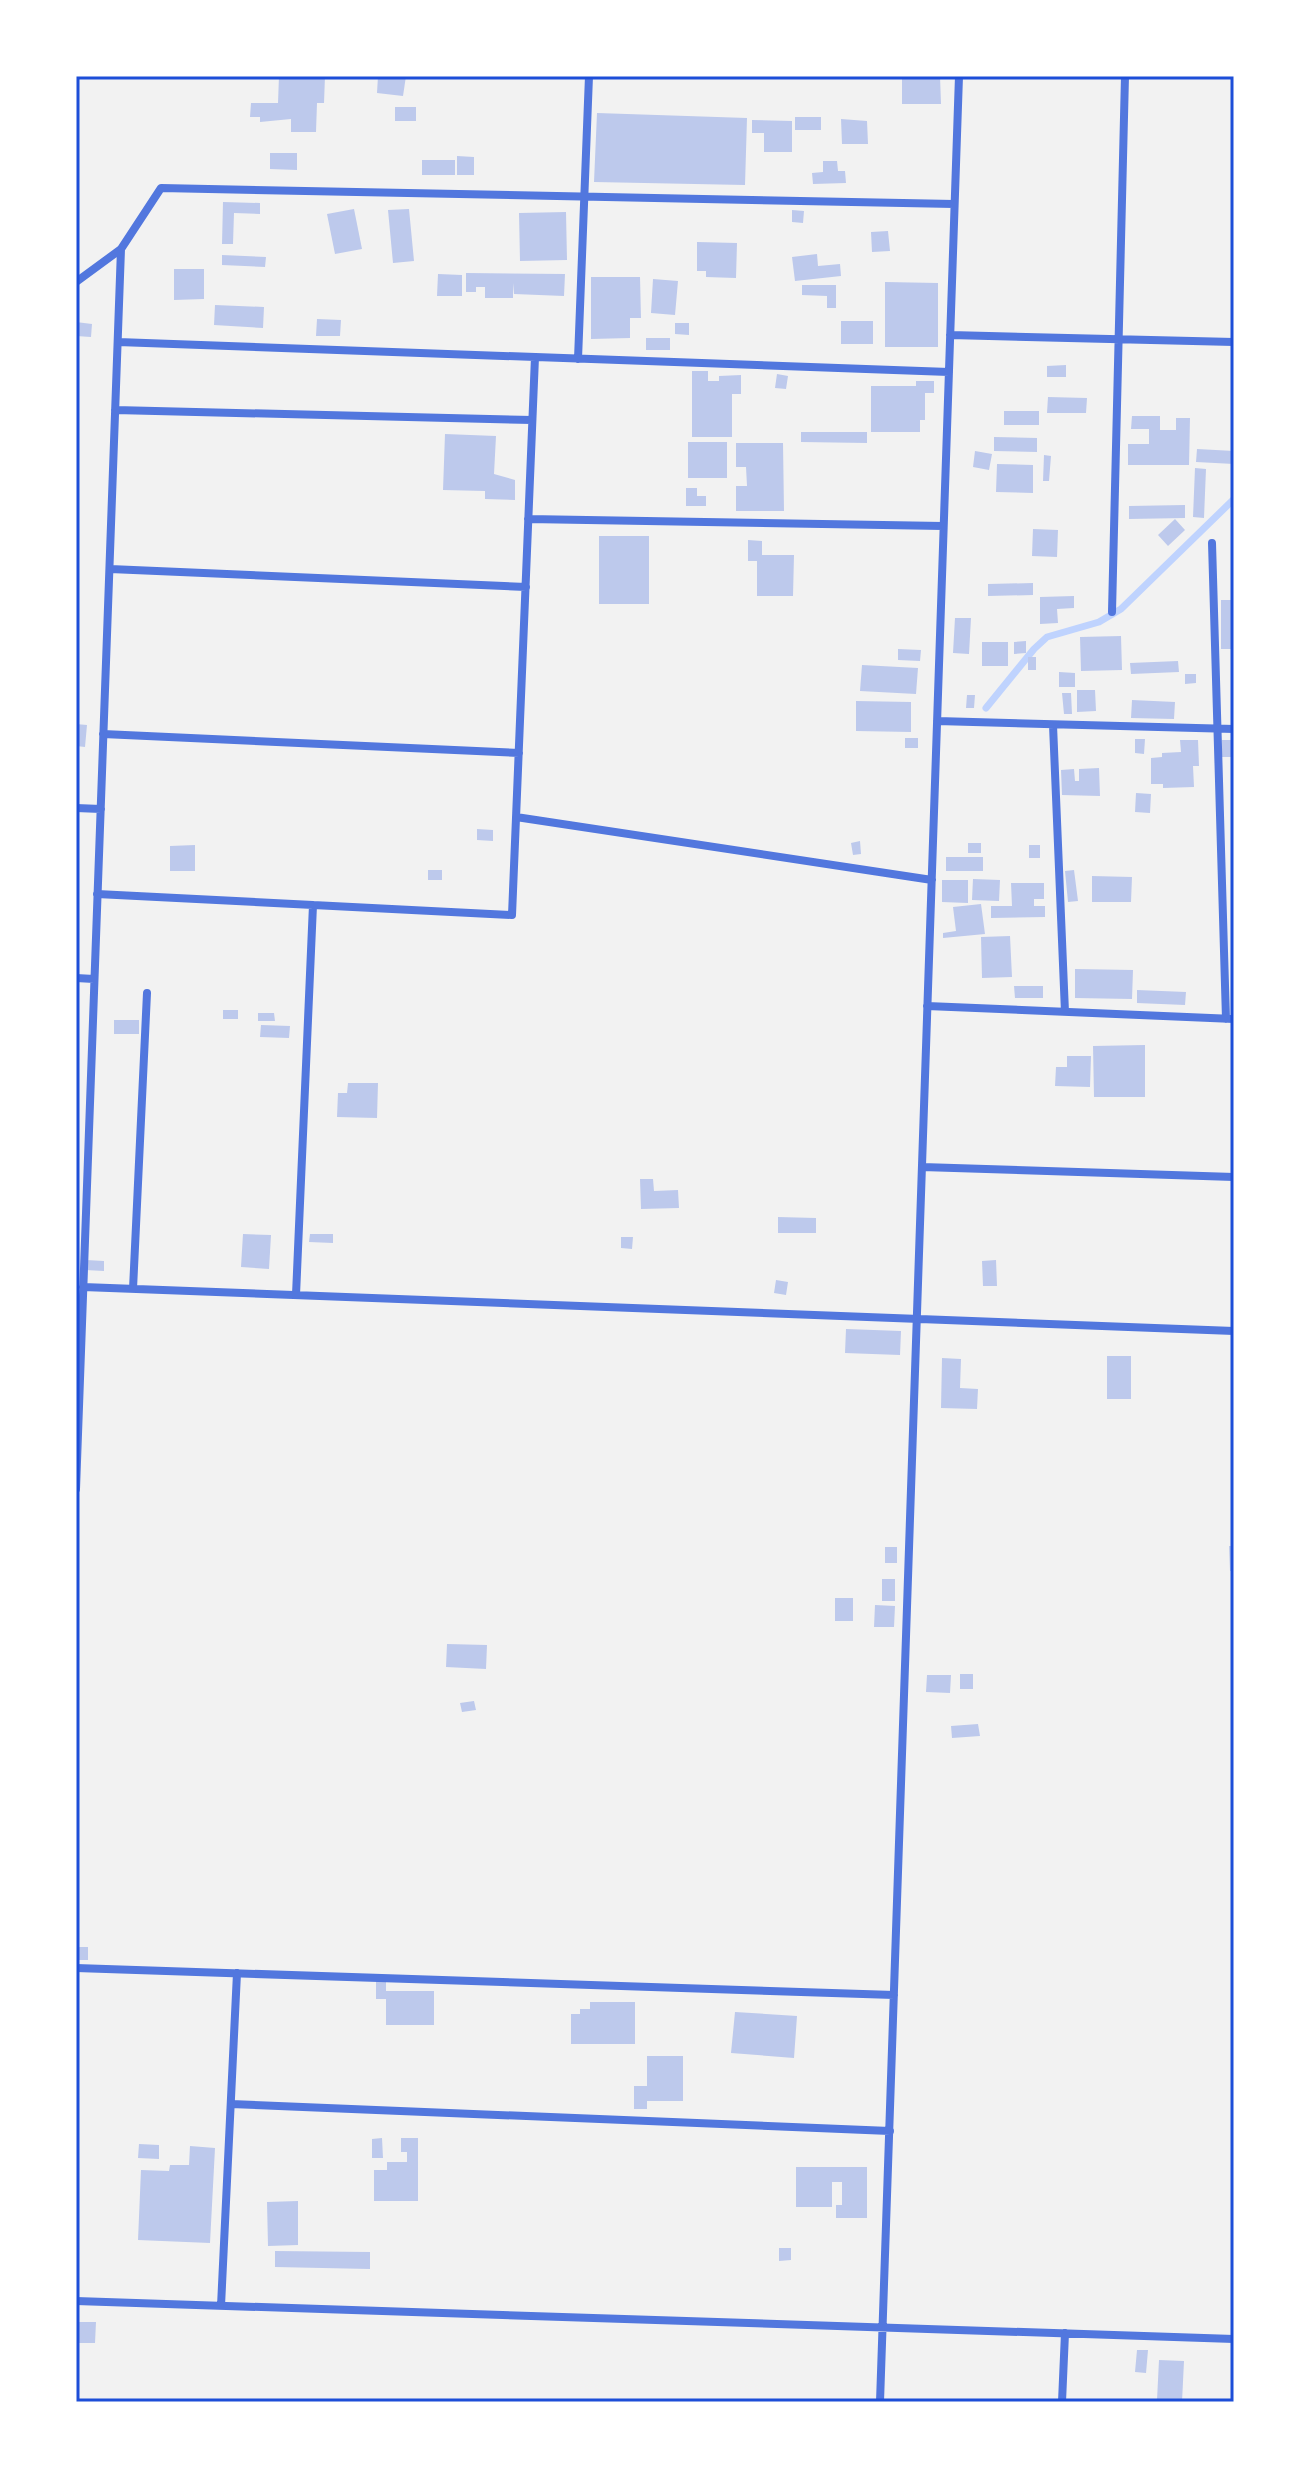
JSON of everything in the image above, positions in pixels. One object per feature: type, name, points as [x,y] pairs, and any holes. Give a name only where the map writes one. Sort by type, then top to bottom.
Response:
[{"type":"street","points":[[578,359],[589,76]]},
{"type":"street","points":[[880,2402],[959,76]]},
{"type":"street","points":[[1112,612],[1125,76]]},
{"type":"street","points":[[76,282],[121,249],[161,188],[954,204]]},
{"type":"street","points":[[76,1489],[79,1315],[83,1287],[121,249]]},
{"type":"street","points":[[950,335],[1234,342]]},
{"type":"street","points":[[118,342],[949,372]]},
{"type":"street","points":[[97,894],[512,915],[535,357]]},
{"type":"street","points":[[115,410],[532,420]]},
{"type":"street","points":[[528,519],[943,526]]},
{"type":"street","points":[[927,1006],[1230,1019],[1212,543]]},
{"type":"street","points":[[110,569],[526,587]]},
{"type":"street","points":[[937,721],[1234,729]]},
{"type":"street","points":[[1053,725],[1065,1012]]},
{"type":"street","points":[[103,734],[519,753]]},
{"type":"street","points":[[76,808],[101,809]]},
{"type":"street","points":[[516,817],[932,880]]},
{"type":"street","points":[[296,1295],[313,905]]},
{"type":"street","points":[[76,978],[94,979]]},
{"type":"street","points":[[133,1289],[147,993]]},
{"type":"street","points":[[76,1157],[88,1158]]},
{"type":"street","points":[[922,1167],[1234,1177]]},
{"type":"street","points":[[83,1287],[1234,1331]]},
{"type":"street","points":[[76,1968],[894,1995]]},
{"type":"street","points":[[221,2306],[237,1973]]},
{"type":"street","points":[[231,2104],[890,2131]]},
{"type":"street","points":[[76,2301],[1234,2339]]},
{"type":"street","points":[[1062,2402],[1065,2333]]},
{"type":"building","points":[[279,76],[325,76],[324,103],[317,103],[316,132],[291,132],[291,119],[260,122],[260,117],[250,117],[251,103],[278,103]]},
{"type":"building","points":[[378,76],[406,76],[403,96],[377,93]]},
{"type":"building","points":[[902,76],[940,76],[941,104],[902,104]]},
{"type":"building","points":[[395,107],[416,107],[416,121],[395,121]]},
{"type":"building","points":[[597,113],[747,118],[745,185],[594,182]]},
{"type":"building","points":[[795,117],[821,117],[821,130],[795,130]]},
{"type":"building","points":[[841,119],[867,121],[868,144],[842,144]]},
{"type":"building","points":[[752,120],[792,121],[792,152],[764,152],[764,133],[752,133]]},
{"type":"building","points":[[270,153],[297,153],[297,170],[270,169]]},
{"type":"building","points":[[457,156],[474,157],[474,175],[457,175]]},
{"type":"building","points":[[422,160],[455,160],[455,175],[422,175]]},
{"type":"building","points":[[823,161],[837,161],[838,171],[845,171],[846,183],[813,184],[812,173],[823,172]]},
{"type":"building","points":[[223,202],[260,203],[260,214],[234,213],[233,244],[222,244]]},
{"type":"building","points":[[354,209],[362,249],[335,254],[327,214]]},
{"type":"building","points":[[409,209],[414,261],[393,263],[388,210]]},
{"type":"building","points":[[792,210],[804,211],[803,223],[792,222]]},
{"type":"building","points":[[566,212],[567,260],[520,261],[519,213]]},
{"type":"building","points":[[888,231],[890,251],[872,252],[871,232]]},
{"type":"building","points":[[697,242],[737,243],[736,278],[706,277],[706,271],[697,271]]},
{"type":"building","points":[[817,254],[818,266],[840,264],[841,276],[795,281],[792,257]]},
{"type":"building","points":[[222,255],[266,257],[265,267],[222,265]]},
{"type":"building","points":[[174,269],[204,269],[204,299],[174,300]]},
{"type":"building","points":[[466,273],[565,274],[564,296],[514,294],[513,283],[513,298],[485,298],[485,287],[476,287],[476,292],[466,292]]},
{"type":"building","points":[[438,274],[462,275],[462,296],[437,296]]},
{"type":"building","points":[[591,277],[640,277],[641,318],[630,318],[630,338],[591,339]]},
{"type":"building","points":[[653,279],[678,281],[675,315],[651,313]]},
{"type":"building","points":[[885,282],[938,283],[938,347],[885,347]]},
{"type":"building","points":[[802,285],[836,285],[836,308],[827,308],[827,296],[802,295]]},
{"type":"building","points":[[215,305],[264,307],[263,328],[214,325]]},
{"type":"building","points":[[317,319],[341,320],[340,336],[316,336]]},
{"type":"building","points":[[841,321],[873,321],[873,344],[841,344]]},
{"type":"building","points":[[76,322],[92,324],[91,337],[76,336]]},
{"type":"building","points":[[675,323],[689,323],[689,335],[675,334]]},
{"type":"building","points":[[646,338],[670,338],[670,350],[646,350]]},
{"type":"building","points":[[1066,365],[1066,377],[1047,377],[1047,366]]},
{"type":"building","points":[[692,371],[708,371],[708,381],[719,381],[719,376],[741,375],[741,394],[732,394],[732,437],[692,437]]},
{"type":"building","points":[[777,374],[788,376],[786,389],[775,388]]},
{"type":"building","points":[[916,381],[934,381],[934,393],[925,393],[925,420],[920,420],[920,432],[871,432],[871,386],[916,386]]},
{"type":"building","points":[[1048,397],[1087,398],[1086,413],[1047,413]]},
{"type":"building","points":[[1004,411],[1039,411],[1039,425],[1004,425]]},
{"type":"building","points":[[1132,416],[1160,416],[1160,430],[1176,430],[1176,418],[1190,418],[1189,465],[1128,465],[1128,444],[1149,444],[1149,429],[1131,429]]},
{"type":"building","points":[[801,432],[867,432],[867,443],[801,442]]},
{"type":"building","points":[[445,434],[496,436],[494,474],[515,480],[515,500],[485,499],[485,491],[443,490]]},
{"type":"building","points":[[994,437],[1037,438],[1037,452],[994,451]]},
{"type":"building","points":[[688,442],[727,442],[727,478],[688,478]]},
{"type":"building","points":[[736,443],[783,443],[784,511],[736,511],[736,486],[747,486],[746,467],[736,467]]},
{"type":"building","points":[[1197,449],[1234,451],[1234,464],[1196,462]]},
{"type":"building","points":[[975,451],[992,454],[989,470],[973,467]]},
{"type":"building","points":[[1044,455],[1051,456],[1049,481],[1043,481]]},
{"type":"building","points":[[997,464],[1033,465],[1033,493],[996,492]]},
{"type":"building","points":[[1195,468],[1206,469],[1204,518],[1193,517]]},
{"type":"building","points":[[686,488],[697,488],[697,496],[706,496],[706,506],[686,506]]},
{"type":"building","points":[[1185,505],[1185,518],[1129,519],[1129,506]]},
{"type":"building","points":[[1175,519],[1185,530],[1168,546],[1158,535]]},
{"type":"building","points":[[1033,529],[1058,530],[1057,557],[1032,556]]},
{"type":"building","points":[[599,536],[649,536],[649,604],[599,604]]},
{"type":"building","points":[[748,540],[762,541],[762,555],[794,555],[793,596],[757,596],[757,561],[748,561]]},
{"type":"building","points":[[1033,583],[1033,595],[988,596],[988,584]]},
{"type":"building","points":[[1074,596],[1074,608],[1057,609],[1058,623],[1040,624],[1040,597]]},
{"type":"building","points":[[1221,600],[1234,600],[1234,649],[1221,649]]},
{"type":"building","points":[[955,618],[971,618],[969,654],[953,653]]},
{"type":"building","points":[[1121,636],[1122,670],[1081,671],[1080,637]]},
{"type":"building","points":[[1026,641],[1026,653],[1014,654],[1014,642]]},
{"type":"building","points":[[982,642],[1008,642],[1008,666],[982,666]]},
{"type":"building","points":[[898,649],[921,650],[920,661],[898,660]]},
{"type":"building","points":[[1028,657],[1036,657],[1036,670],[1028,670]]},
{"type":"building","points":[[1178,661],[1179,672],[1131,674],[1130,663]]},
{"type":"building","points":[[862,665],[918,668],[916,694],[860,691]]},
{"type":"building","points":[[1059,672],[1075,673],[1075,687],[1059,687]]},
{"type":"building","points":[[1185,674],[1196,674],[1196,683],[1185,684]]},
{"type":"building","points":[[1077,690],[1095,690],[1096,711],[1077,712]]},
{"type":"building","points":[[1062,693],[1071,693],[1072,714],[1064,714]]},
{"type":"building","points":[[967,695],[975,695],[974,708],[966,708]]},
{"type":"building","points":[[1132,700],[1175,702],[1174,719],[1131,718]]},
{"type":"building","points":[[856,701],[911,702],[911,732],[856,731]]},
{"type":"building","points":[[76,724],[87,725],[85,747],[76,746]]},
{"type":"building","points":[[905,738],[918,738],[918,748],[905,748]]},
{"type":"building","points":[[1135,739],[1145,739],[1144,754],[1135,753]]},
{"type":"building","points":[[1180,740],[1198,740],[1199,766],[1193,766],[1194,787],[1163,788],[1163,784],[1151,784],[1151,758],[1162,757],[1162,753],[1181,752]]},
{"type":"building","points":[[1222,740],[1234,740],[1234,757],[1222,757]]},
{"type":"building","points":[[1099,768],[1100,796],[1062,795],[1061,770],[1074,769],[1075,781],[1079,781],[1079,769]]},
{"type":"building","points":[[1136,793],[1151,794],[1150,813],[1135,812]]},
{"type":"building","points":[[477,829],[493,830],[493,841],[477,840]]},
{"type":"building","points":[[860,841],[861,854],[853,855],[851,843]]},
{"type":"building","points":[[968,843],[981,843],[981,853],[968,853]]},
{"type":"building","points":[[195,845],[195,871],[170,871],[170,846]]},
{"type":"building","points":[[1029,845],[1040,845],[1040,858],[1029,858]]},
{"type":"building","points":[[946,857],[983,857],[983,871],[946,871]]},
{"type":"building","points":[[428,870],[442,870],[442,880],[428,880]]},
{"type":"building","points":[[1074,870],[1078,901],[1068,902],[1065,871]]},
{"type":"building","points":[[1092,876],[1132,877],[1131,902],[1092,902]]},
{"type":"building","points":[[973,879],[1000,880],[999,901],[972,900]]},
{"type":"building","points":[[942,880],[968,880],[968,903],[942,902]]},
{"type":"building","points":[[1011,883],[1044,883],[1044,899],[1034,899],[1034,906],[1045,906],[1045,917],[991,918],[991,906],[1012,906]]},
{"type":"building","points":[[981,904],[985,934],[943,938],[943,933],[956,931],[953,907]]},
{"type":"building","points":[[1010,936],[1012,977],[982,978],[981,937]]},
{"type":"building","points":[[1075,969],[1133,970],[1132,999],[1075,998]]},
{"type":"building","points":[[1014,986],[1043,986],[1043,998],[1015,998]]},
{"type":"building","points":[[1137,990],[1186,992],[1185,1005],[1137,1003]]},
{"type":"building","points":[[223,1010],[238,1010],[238,1019],[223,1019]]},
{"type":"building","points":[[258,1013],[274,1013],[275,1021],[258,1021]]},
{"type":"building","points":[[114,1020],[139,1020],[139,1034],[114,1034]]},
{"type":"building","points":[[261,1025],[290,1026],[289,1038],[260,1037]]},
{"type":"building","points":[[1145,1045],[1145,1097],[1094,1097],[1093,1046]]},
{"type":"building","points":[[1067,1056],[1091,1056],[1090,1087],[1055,1086],[1056,1067],[1067,1067]]},
{"type":"building","points":[[348,1083],[378,1083],[377,1118],[337,1117],[338,1093],[347,1093]]},
{"type":"building","points":[[640,1179],[653,1179],[654,1191],[678,1190],[679,1208],[641,1209]]},
{"type":"building","points":[[778,1217],[816,1218],[816,1233],[778,1233]]},
{"type":"building","points":[[243,1234],[271,1235],[269,1269],[241,1267]]},
{"type":"building","points":[[310,1234],[333,1234],[333,1243],[309,1242]]},
{"type":"building","points":[[621,1237],[633,1237],[632,1249],[621,1248]]},
{"type":"building","points":[[86,1260],[104,1261],[104,1271],[85,1270]]},
{"type":"building","points":[[996,1260],[997,1286],[983,1286],[982,1261]]},
{"type":"building","points":[[776,1280],[788,1282],[786,1295],[774,1293]]},
{"type":"building","points":[[846,1329],[901,1331],[900,1355],[845,1353]]},
{"type":"building","points":[[1107,1356],[1131,1356],[1131,1399],[1107,1399]]},
{"type":"building","points":[[942,1358],[961,1359],[960,1388],[978,1389],[977,1409],[941,1408]]},
{"type":"building","points":[[1229,1546],[1234,1546],[1234,1571],[1230,1571]]},
{"type":"building","points":[[885,1547],[897,1547],[897,1563],[885,1563]]},
{"type":"building","points":[[882,1579],[895,1579],[895,1601],[882,1601]]},
{"type":"building","points":[[835,1598],[853,1598],[853,1621],[835,1621]]},
{"type":"building","points":[[875,1605],[895,1606],[894,1627],[874,1627]]},
{"type":"building","points":[[447,1644],[487,1645],[486,1669],[446,1667]]},
{"type":"building","points":[[960,1674],[973,1674],[973,1689],[960,1689]]},
{"type":"building","points":[[927,1675],[951,1675],[950,1693],[926,1692]]},
{"type":"building","points":[[474,1701],[476,1710],[462,1712],[460,1703]]},
{"type":"building","points":[[978,1724],[980,1736],[952,1738],[951,1726]]},
{"type":"building","points":[[79,1947],[88,1947],[88,1960],[79,1960]]},
{"type":"building","points":[[376,1981],[386,1981],[386,1991],[434,1991],[434,2025],[386,2025],[386,1999],[376,1999]]},
{"type":"building","points":[[590,2002],[635,2002],[635,2044],[571,2044],[571,2014],[580,2014],[580,2009],[590,2009]]},
{"type":"building","points":[[735,2012],[797,2016],[794,2058],[731,2053]]},
{"type":"building","points":[[647,2056],[683,2056],[683,2101],[647,2101],[647,2109],[634,2109],[634,2086],[647,2086]]},
{"type":"building","points":[[382,2138],[383,2158],[372,2158],[372,2139]]},
{"type":"building","points":[[401,2138],[418,2138],[418,2201],[374,2201],[374,2170],[387,2170],[387,2162],[407,2162],[407,2152],[401,2152]]},
{"type":"building","points":[[139,2144],[159,2145],[159,2159],[138,2158]]},
{"type":"building","points":[[190,2146],[215,2148],[210,2243],[138,2240],[141,2170],[169,2171],[170,2165],[189,2165]]},
{"type":"building","points":[[796,2167],[867,2167],[867,2218],[836,2218],[836,2205],[842,2205],[842,2182],[832,2182],[832,2207],[796,2207]]},
{"type":"building","points":[[298,2201],[298,2245],[268,2246],[267,2202]]},
{"type":"building","points":[[779,2248],[791,2248],[791,2260],[779,2261]]},
{"type":"building","points":[[275,2251],[370,2252],[370,2269],[275,2267]]},
{"type":"building","points":[[76,2322],[96,2322],[95,2343],[76,2343]]},
{"type":"building","points":[[1137,2350],[1148,2350],[1146,2373],[1135,2372]]},
{"type":"building","points":[[1159,2360],[1184,2361],[1182,2402],[1157,2400]]},
{"type":"waterway","points":[[986,708],[1047,637],[1099,622],[1121,609],[1234,499]]}]
